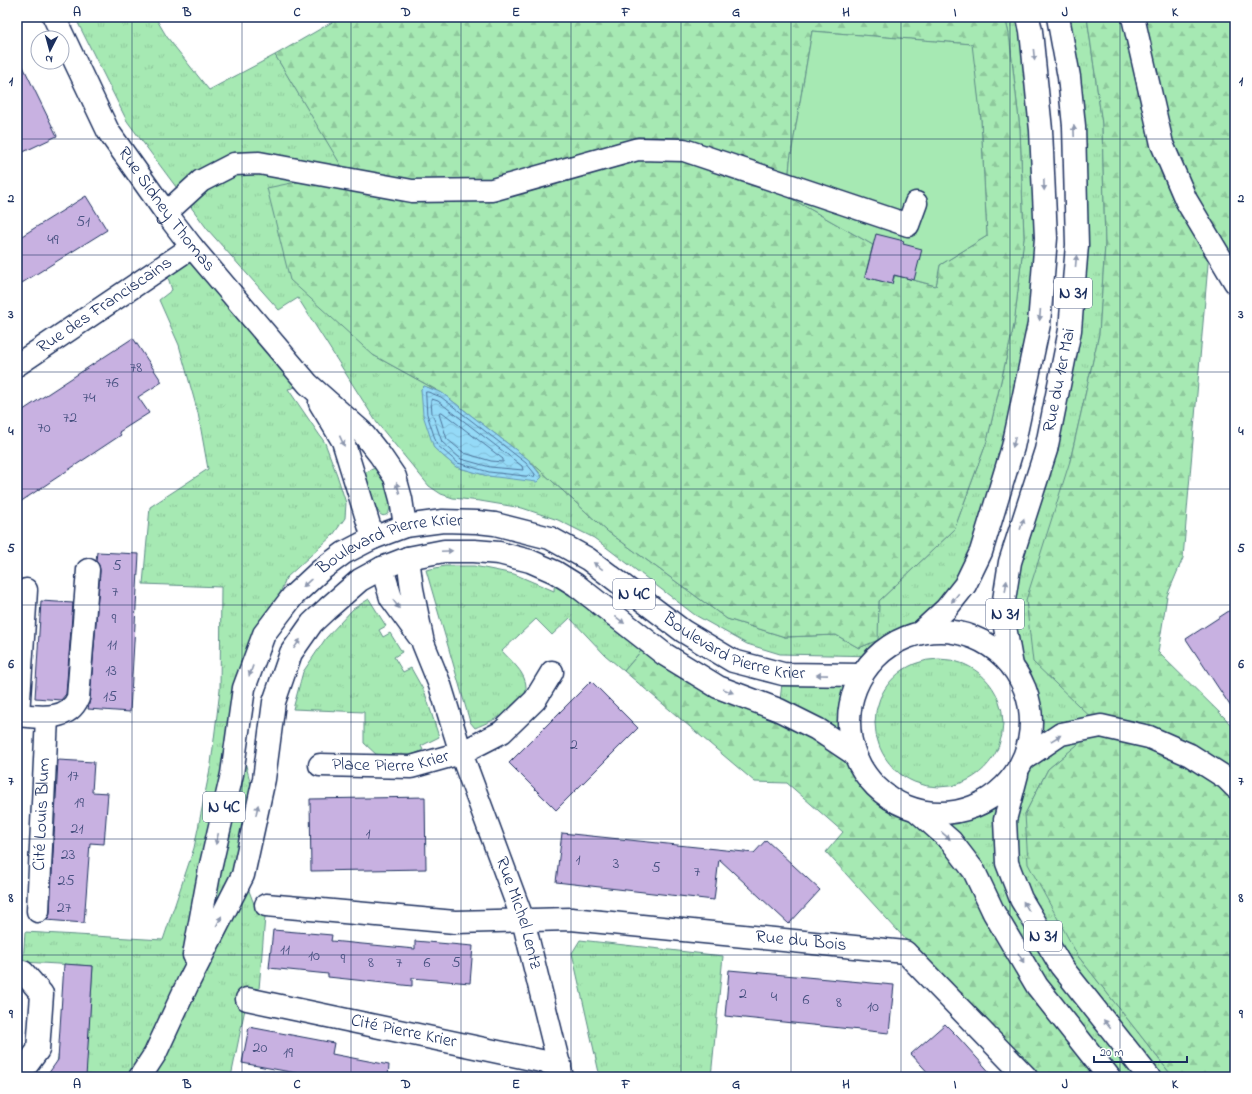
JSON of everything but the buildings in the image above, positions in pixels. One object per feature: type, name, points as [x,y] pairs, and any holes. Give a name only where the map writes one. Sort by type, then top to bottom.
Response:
[{"type":"main road","name":"Rue Sidney Thomas","points":[[54,17],[108,131],[166,213],[192,247],[308,384],[361,431],[395,477],[401,499],[408,558]]},
{"type":"main road","name":"Rue du 1er Mai","points":[[920,633],[946,609],[965,585],[981,552],[1013,447],[1039,324],[1046,238],[1041,130],[1031,31],[1028,17]]},
{"type":"main road","name":"Rue du 1er Mai","points":[[1012,666],[1005,627],[1004,600],[1012,554],[1046,450],[1070,330],[1077,245],[1074,126],[1069,77],[1058,17]]},
{"type":"main road","points":[[1133,17],[1162,144],[1186,200],[1235,282]]},
{"type":"main road","points":[[166,213],[201,181],[234,164],[259,163],[412,191],[492,190],[638,149],[684,150],[908,225],[916,202]]},
{"type":"main road","name":"Rue des Franciscains","points":[[17,365],[192,247]]},
{"type":"main road","name":"Rue Sidney Thomas","points":[[308,384],[343,441],[382,568]]},
{"type":"main road","name":"Boulevard Pierre Krier","points":[[189,981],[210,869],[232,774],[244,688],[264,634],[293,596],[321,570],[344,553],[373,538],[405,526],[443,521],[496,524],[550,538],[588,559],[682,631],[734,661],[783,674],[861,675]]},
{"type":"main road","name":"Boulevard Pierre Krier","points":[[140,1077],[155,1054],[189,981],[243,875],[264,779],[274,702],[291,652],[312,623],[328,608],[360,580],[382,568],[408,558],[444,551],[499,553],[530,561],[555,572],[576,585],[664,654],[718,687],[779,710],[817,728],[853,752]]},
{"type":"main road","name":"Place Pierre Krier","points":[[408,558],[412,589],[423,642],[440,685],[461,753]]},
{"type":"main road","name":"Place Pierre Krier","points":[[382,568],[391,598],[423,642]]},
{"type":"main road","points":[[26,590],[18,715],[47,717],[62,714],[76,704],[78,698],[88,570]]},
{"type":"main road","points":[[1021,764],[1031,730],[1028,701],[1022,683],[1012,666],[993,648],[971,636],[946,631],[920,633],[897,641],[876,656],[861,675],[851,700],[848,727],[853,752],[868,778],[890,798],[917,811],[946,813],[974,807],[999,791],[1021,764],[1061,734],[1101,726],[1149,738],[1190,755],[1226,778],[1235,787]]},
{"type":"main road","name":"Place Pierre Krier","points":[[320,766],[411,767],[461,753],[502,732],[535,700],[552,672]]},
{"type":"main road","name":"Cité Louis Blum","points":[[38,911],[47,717]]},
{"type":"main road","name":"Rue Michel Lentz","points":[[461,753],[523,920],[561,1071]]},
{"type":"main road","name":"N 31","points":[[1021,764],[1005,820],[1007,863],[1021,899],[1062,966],[1149,1077]]},
{"type":"main road","name":"N 31","points":[[917,811],[951,841],[974,871],[994,913],[1037,986],[1109,1077]]},
{"type":"main road","points":[[266,905],[455,922],[523,920]]},
{"type":"main road","name":"Rue du Bois","points":[[523,920],[572,919],[905,952],[1026,1077]]},
{"type":"main road","points":[[17,972],[23,972],[42,994],[38,1050],[18,1077]]},
{"type":"main road","name":"Cité Pierre Krier","points":[[247,998],[561,1071]]},
{"type":"green space","points":[[75,17],[155,17],[167,37],[209,90],[275,55],[346,172],[373,355],[442,393],[424,386],[421,389],[434,448],[456,467],[488,476],[542,476],[529,460],[607,531],[727,619],[785,637],[836,635],[859,648],[877,640],[879,601],[954,530],[987,441],[1014,325],[1024,238],[1020,129],[1009,34],[1005,17],[1028,17],[1046,238],[981,552],[920,633],[897,641],[877,656],[780,654],[747,644],[695,615],[594,538],[558,520],[522,508],[453,498],[441,494],[429,486],[377,423],[298,298],[279,310],[208,230],[127,121]]},
{"type":"green space","points":[[341,17],[1005,17],[1009,34],[1020,129],[1024,238],[1014,325],[987,441],[954,530],[879,601],[878,640],[859,648],[836,635],[785,637],[727,619],[607,531],[529,460],[442,393],[373,355],[290,280],[267,188],[345,172],[275,55]],"holes":[[[812,31],[971,44],[981,120],[987,236],[940,265],[936,286],[894,275],[892,283],[865,276],[873,245],[787,196],[790,161]]]},
{"type":"green space","points":[[1058,17],[1087,17],[1102,124],[1105,245],[1099,334],[1070,461],[1101,726],[1048,769],[1025,814],[1078,956],[1173,1077],[1109,1077],[917,811],[946,813],[974,807],[999,791],[1018,769],[1024,759],[1031,730],[1029,701],[1022,683],[1012,666],[1005,627],[1046,450],[1077,245]]},
{"type":"green space","points":[[1087,17],[1235,17],[1235,282],[1210,241],[1183,558],[1167,596],[1158,652],[1226,719],[1235,731],[1235,1077],[1173,1077],[1078,956],[1028,864],[1025,814],[1048,769],[1100,726],[1033,662],[1026,600],[1070,461],[1099,334],[1105,245],[1102,124]]},
{"type":"green space","points":[[812,31],[972,44],[981,120],[987,236],[940,265],[936,286],[895,275],[892,284],[865,277],[873,245],[787,196],[790,161]]},
{"type":"green space","points":[[192,247],[308,384],[288,389],[325,443],[346,503],[345,518],[333,535],[286,578],[264,634],[238,735],[257,808],[243,875],[254,904],[266,905],[258,1001],[247,999],[231,1077],[78,1077],[57,1062],[59,1052],[87,1054],[93,966],[23,962],[25,932],[163,940],[194,848],[211,764],[220,690],[221,587],[143,584],[150,507],[208,469],[198,413],[179,345],[159,300],[172,290],[164,265]]},
{"type":"green space","points":[[377,467],[387,487],[390,497],[390,508],[388,514],[384,516],[380,514],[375,506],[364,473]]},
{"type":"green space","points":[[445,566],[474,566],[514,574],[554,591],[555,572],[664,654],[641,651],[624,671],[605,655],[570,618],[552,635],[536,619],[502,651],[517,667],[524,678],[526,688],[524,696],[519,704],[502,716],[475,728],[470,722],[426,570]]},
{"type":"green space","points":[[369,599],[386,626],[379,630],[383,637],[390,633],[402,652],[394,657],[403,672],[411,668],[425,693],[439,737],[421,746],[423,750],[408,757],[379,757],[364,743],[364,712],[293,709],[303,672],[326,638],[353,609]]},
{"type":"green space","points":[[641,651],[664,654],[853,753],[868,778],[890,798],[917,811],[951,841],[1109,1077],[1031,1077],[826,852],[843,832],[787,783],[755,782],[624,671]]},
{"type":"green space","points":[[933,659],[945,659],[958,662],[975,670],[988,682],[1000,704],[1003,723],[1002,735],[998,747],[992,759],[980,772],[958,784],[945,787],[933,787],[920,784],[903,776],[890,764],[878,742],[875,729],[875,717],[878,704],[886,687],[898,674],[920,662]]},
{"type":"green space","points":[[783,674],[861,675],[851,700],[848,727],[853,753],[779,710]]},
{"type":"green space","points":[[580,940],[723,956],[711,1077],[600,1077],[572,953]]},
{"type":"water","points":[[424,386],[442,393],[529,460],[542,477],[537,482],[488,476],[456,467],[434,448],[423,415],[421,389]]}]
